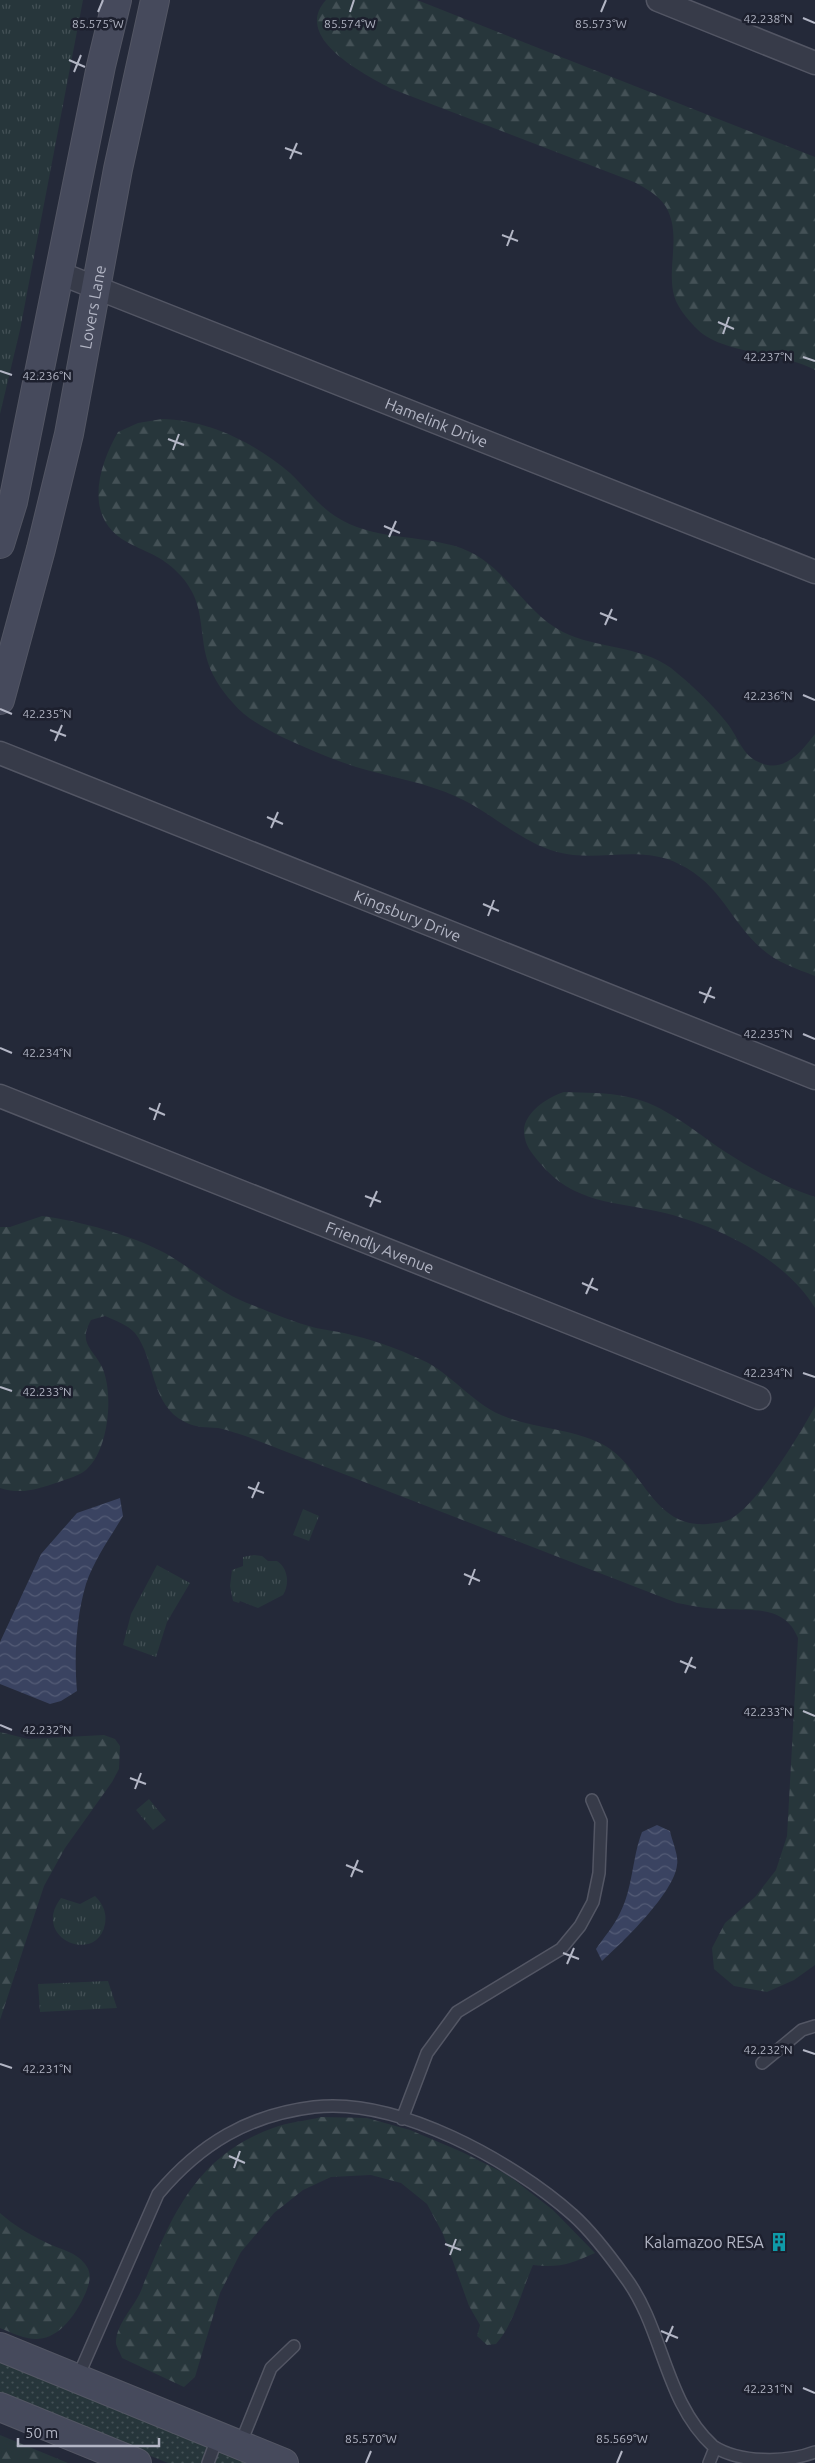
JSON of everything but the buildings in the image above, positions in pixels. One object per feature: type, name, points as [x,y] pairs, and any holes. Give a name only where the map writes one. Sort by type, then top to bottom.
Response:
[{"type":"street","points":[[0,544],[13,502],[100,66],[117,0]]},
{"type":"street","name":"Lovers Lane","points":[[0,700],[41,549],[68,434],[118,168],[155,0]]},
{"type":"street","points":[[658,0],[815,63]]},
{"type":"street","name":"Hamelink Drive","points":[[59,273],[815,572]]},
{"type":"street","name":"Kingsbury Drive","points":[[0,753],[815,1078]]},
{"type":"street","name":"Friendly Avenue","points":[[0,1096],[759,1398]]},
{"type":"street","points":[[0,2347],[284,2463]]},
{"type":"street","points":[[0,2407],[138,2463]]},
{"type":"lane","points":[[402,2118],[427,2053],[457,2012],[561,1949],[580,1926],[593,1902],[599,1873],[601,1821],[592,1800]]},
{"type":"lane","points":[[762,2063],[802,2030],[815,2026]]},
{"type":"lane","points":[[77,2379],[158,2194],[178,2170],[210,2144],[243,2125],[279,2114],[316,2107],[357,2109],[402,2118],[449,2135],[497,2159],[540,2187],[575,2216],[627,2278],[652,2324],[662,2350],[670,2382],[692,2420],[715,2448],[743,2462],[774,2462],[798,2458],[815,2452]]},
{"type":"lane","points":[[208,2463],[229,2441],[271,2368],[294,2346]]},
{"type":"lane","points":[[709,2463],[715,2448]]},
{"type":"green space","points":[[0,0],[83,0],[20,330],[0,414]]},
{"type":"green space","points":[[326,0],[417,0],[815,157],[815,370],[786,359],[722,344],[708,337],[693,325],[682,312],[674,296],[672,281],[673,227],[666,207],[656,195],[634,182],[392,89],[366,75],[337,54],[325,41],[318,28],[318,14]]},
{"type":"green space","points":[[162,419],[180,420],[197,424],[247,443],[290,473],[323,507],[349,524],[365,530],[446,544],[461,548],[477,556],[491,565],[537,613],[563,632],[590,642],[645,655],[671,668],[708,701],[727,723],[749,756],[761,763],[778,765],[786,762],[799,753],[815,734],[815,976],[787,965],[768,954],[751,938],[715,892],[694,872],[679,864],[649,855],[588,856],[557,852],[518,834],[470,803],[457,797],[432,787],[356,767],[328,757],[282,737],[243,713],[224,693],[210,669],[204,645],[200,614],[194,595],[188,586],[181,576],[168,564],[127,542],[113,532],[104,520],[100,506],[98,491],[100,476],[118,432],[138,423]]},
{"type":"green space","points":[[564,1092],[620,1095],[654,1106],[678,1119],[757,1171],[779,1183],[815,1197],[815,1308],[799,1287],[778,1267],[756,1251],[732,1238],[674,1215],[613,1203],[581,1194],[552,1176],[529,1148],[524,1132],[525,1125],[532,1112],[544,1102]]},
{"type":"green space","points":[[42,1216],[89,1225],[152,1246],[225,1292],[247,1303],[307,1326],[374,1341],[422,1360],[442,1372],[480,1403],[501,1415],[514,1420],[577,1435],[602,1444],[628,1466],[660,1506],[673,1516],[688,1523],[707,1524],[721,1522],[737,1515],[762,1488],[775,1470],[815,1406],[815,1965],[794,1980],[767,1992],[734,1986],[714,1969],[712,1948],[725,1923],[755,1897],[776,1870],[787,1836],[798,1638],[792,1627],[785,1620],[777,1615],[757,1610],[700,1607],[677,1603],[248,1437],[218,1428],[189,1424],[165,1405],[142,1344],[135,1333],[125,1325],[105,1316],[91,1320],[86,1335],[88,1345],[102,1367],[108,1391],[105,1435],[94,1460],[81,1473],[44,1487],[23,1491],[0,1488],[0,1227],[10,1227]]},
{"type":"green space","points":[[303,1509],[319,1516],[309,1541],[293,1535]]},
{"type":"green space","points":[[262,1556],[268,1561],[277,1561],[284,1568],[287,1576],[287,1586],[283,1595],[258,1608],[240,1601],[239,1603],[233,1601],[230,1586],[232,1570],[243,1566],[243,1557]]},
{"type":"green space","points":[[157,1565],[190,1583],[167,1622],[156,1657],[123,1645],[131,1614]]},
{"type":"green space","points":[[0,1732],[28,1739],[104,1735],[115,1739],[120,1746],[119,1769],[112,1782],[65,1848],[44,1886],[0,2020]]},
{"type":"green space","points":[[149,1799],[166,1820],[153,1830],[136,1810]]},
{"type":"green space","points":[[95,1896],[105,1912],[105,1924],[100,1937],[90,1943],[79,1945],[68,1942],[59,1935],[54,1925],[54,1912],[61,1898],[80,1904]]},
{"type":"green space","points":[[108,1981],[117,2008],[40,2012],[38,1984]]},
{"type":"green space","points":[[321,2117],[367,2118],[410,2130],[462,2152],[508,2175],[553,2210],[595,2253],[565,2264],[551,2266],[533,2265],[503,2335],[496,2344],[487,2345],[477,2336],[480,2325],[469,2306],[443,2234],[427,2204],[401,2183],[371,2175],[331,2177],[303,2190],[274,2213],[241,2252],[220,2293],[195,2377],[184,2387],[122,2358],[116,2344],[118,2331],[140,2293],[174,2216],[204,2174],[223,2156],[246,2140],[279,2126]]},
{"type":"green space","points":[[0,2213],[33,2236],[74,2254],[89,2270],[88,2286],[79,2307],[63,2327],[48,2337],[32,2339],[0,2328]]},
{"type":"green space","points":[[0,2361],[254,2463],[168,2463],[0,2395]]},
{"type":"green space","points":[[0,2435],[68,2463],[0,2463]]},
{"type":"water","points":[[120,1498],[123,1516],[93,1567],[86,1584],[80,1610],[76,1665],[77,1691],[61,1701],[50,1704],[0,1684],[0,1642],[41,1554],[77,1513]]},
{"type":"water","points":[[657,1825],[670,1831],[677,1857],[674,1876],[667,1889],[646,1916],[602,1961],[596,1949],[615,1922],[628,1893],[642,1832]]},
{"type":"place","name":"Kalamazoo RESA","points":[[779,2242]]}]
